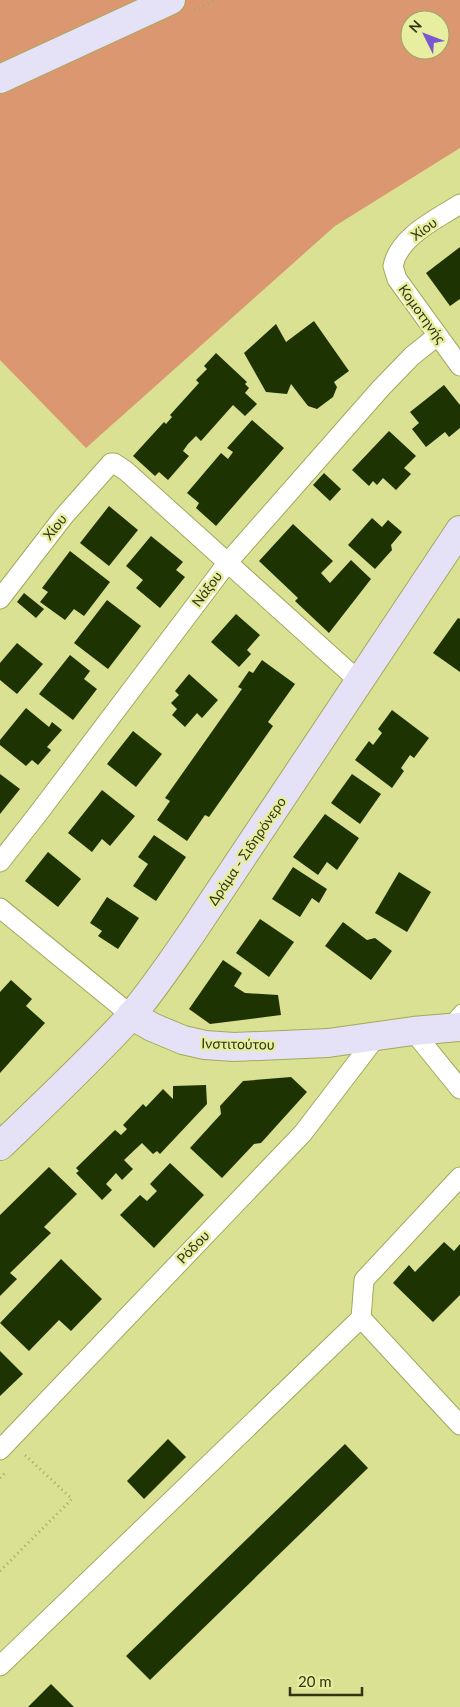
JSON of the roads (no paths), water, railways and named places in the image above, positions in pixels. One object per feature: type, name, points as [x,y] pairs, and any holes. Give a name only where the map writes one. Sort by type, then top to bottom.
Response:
[{"type":"street","points":[[0,80],[171,0]]},
{"type":"street","name":"Χίου","points":[[394,260],[408,240],[460,204]]},
{"type":"street","name":"Κομοτηνής","points":[[394,260],[392,266],[394,275],[460,366]]},
{"type":"street","name":"Νάξου","points":[[0,862],[38,815],[228,562],[381,388],[412,356],[437,336]]},
{"type":"street","name":"Χίου","points":[[0,599],[72,507],[111,463],[126,471],[228,562]]},
{"type":"street","name":"Δράμα - Σιδηρόνερο","points":[[0,1146],[93,1056],[131,1016],[160,979],[460,530]]},
{"type":"street","points":[[228,562],[360,682]]},
{"type":"street","name":"Ινστιτούτου","points":[[0,908],[131,1016],[152,1027],[195,1043],[220,1046],[328,1043],[412,1031],[455,1021]]},
{"type":"street","points":[[412,1031],[460,1089]]},
{"type":"street","name":"Ρόδου","points":[[0,1450],[303,1132],[377,1036]]},
{"type":"street","points":[[0,1666],[361,1318],[364,1280],[460,1178]]},
{"type":"street","points":[[361,1318],[460,1425]]}]
